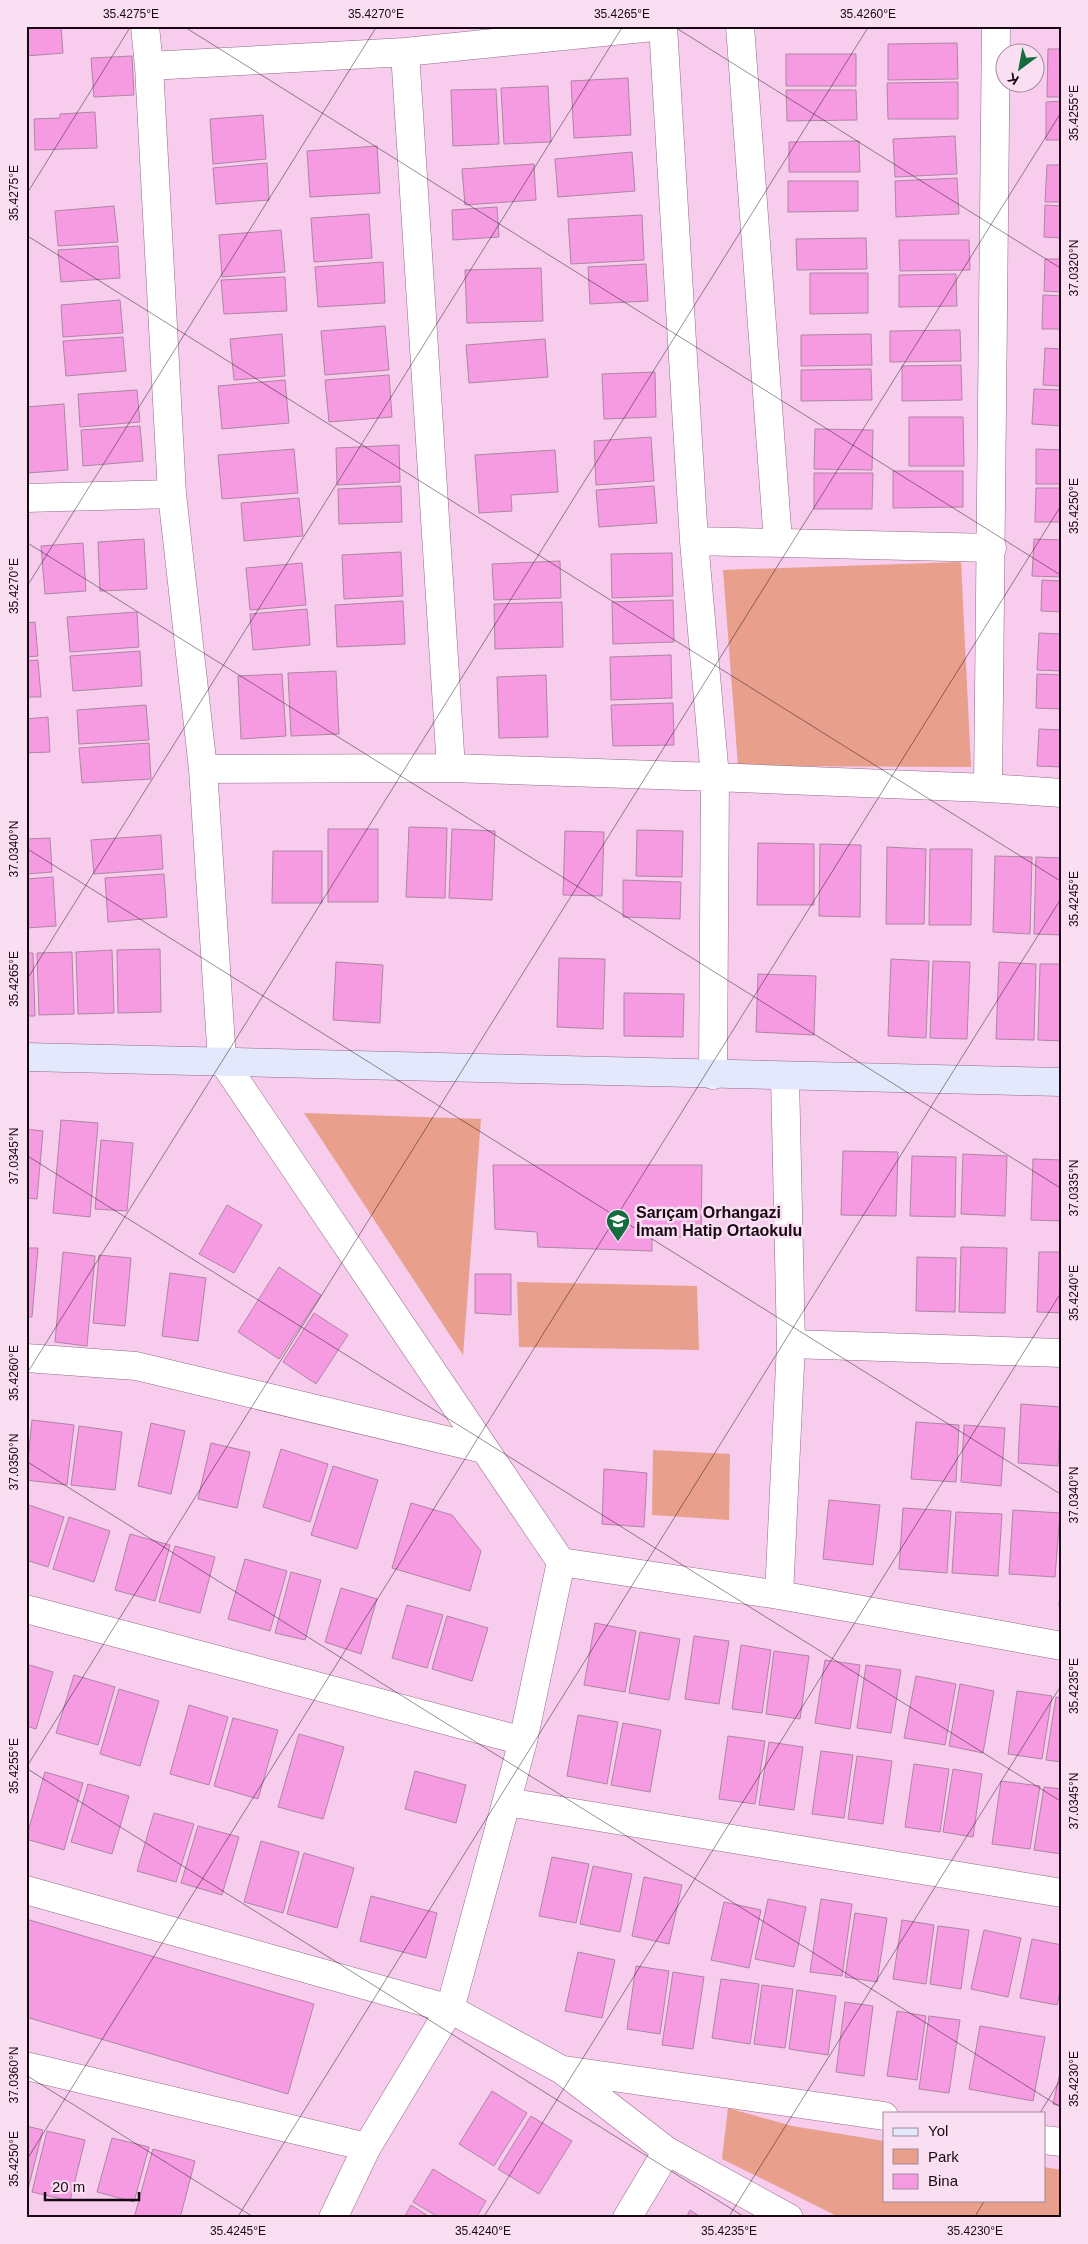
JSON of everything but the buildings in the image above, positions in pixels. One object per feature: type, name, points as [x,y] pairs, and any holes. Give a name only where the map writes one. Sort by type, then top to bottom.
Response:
[{"type":"main road","points":[[26,1057],[222,1060],[785,1077],[1062,1082]]},
{"type":"street","points":[[145,26],[149,66],[172,494],[203,770],[222,1060],[561,1562],[523,1741],[450,2008],[367,2147],[333,2218]]},
{"type":"street","points":[[149,66],[405,52],[663,26],[694,541],[715,776],[713,1075]]},
{"type":"street","points":[[740,26],[778,542]]},
{"type":"street","points":[[988,788],[996,26]]},
{"type":"street","points":[[405,52],[451,768]]},
{"type":"street","points":[[26,498],[172,494]]},
{"type":"street","points":[[694,541],[992,548]]},
{"type":"street","points":[[203,770],[451,768],[715,776],[1062,793]]},
{"type":"street","points":[[779,1594],[791,1344],[785,1077]]},
{"type":"street","points":[[791,1344],[1062,1353]]},
{"type":"street","points":[[26,1358],[136,1366],[483,1449]]},
{"type":"street","points":[[561,1562],[779,1594],[1062,1646]]},
{"type":"street","points":[[26,1609],[523,1741]]},
{"type":"street","points":[[507,1802],[1062,1893]]},
{"type":"street","points":[[26,1890],[450,2008],[562,2070],[667,2151],[789,2218]]},
{"type":"street","points":[[26,2066],[367,2147]]},
{"type":"street","points":[[562,2070],[883,2116]]},
{"type":"street","points":[[1046,2140],[1062,2142]]},
{"type":"street","points":[[627,2218],[667,2151]]},
{"type":"green space","points":[[961,562],[971,767],[738,766],[723,570]]},
{"type":"green space","points":[[304,1113],[481,1119],[463,1355]]},
{"type":"green space","points":[[517,1282],[697,1286],[699,1350],[519,1347]]},
{"type":"green space","points":[[653,1450],[730,1454],[729,1520],[652,1515]]},
{"type":"green space","points":[[728,2108],[792,2126],[883,2141],[883,2202],[1046,2202],[1046,2167],[1062,2170],[1062,2218],[841,2218],[722,2159]]},
{"type":"place","name":"Sarıçam Orhangazi İmam Hatip Ortaokulu","points":[[618,1242]]}]
